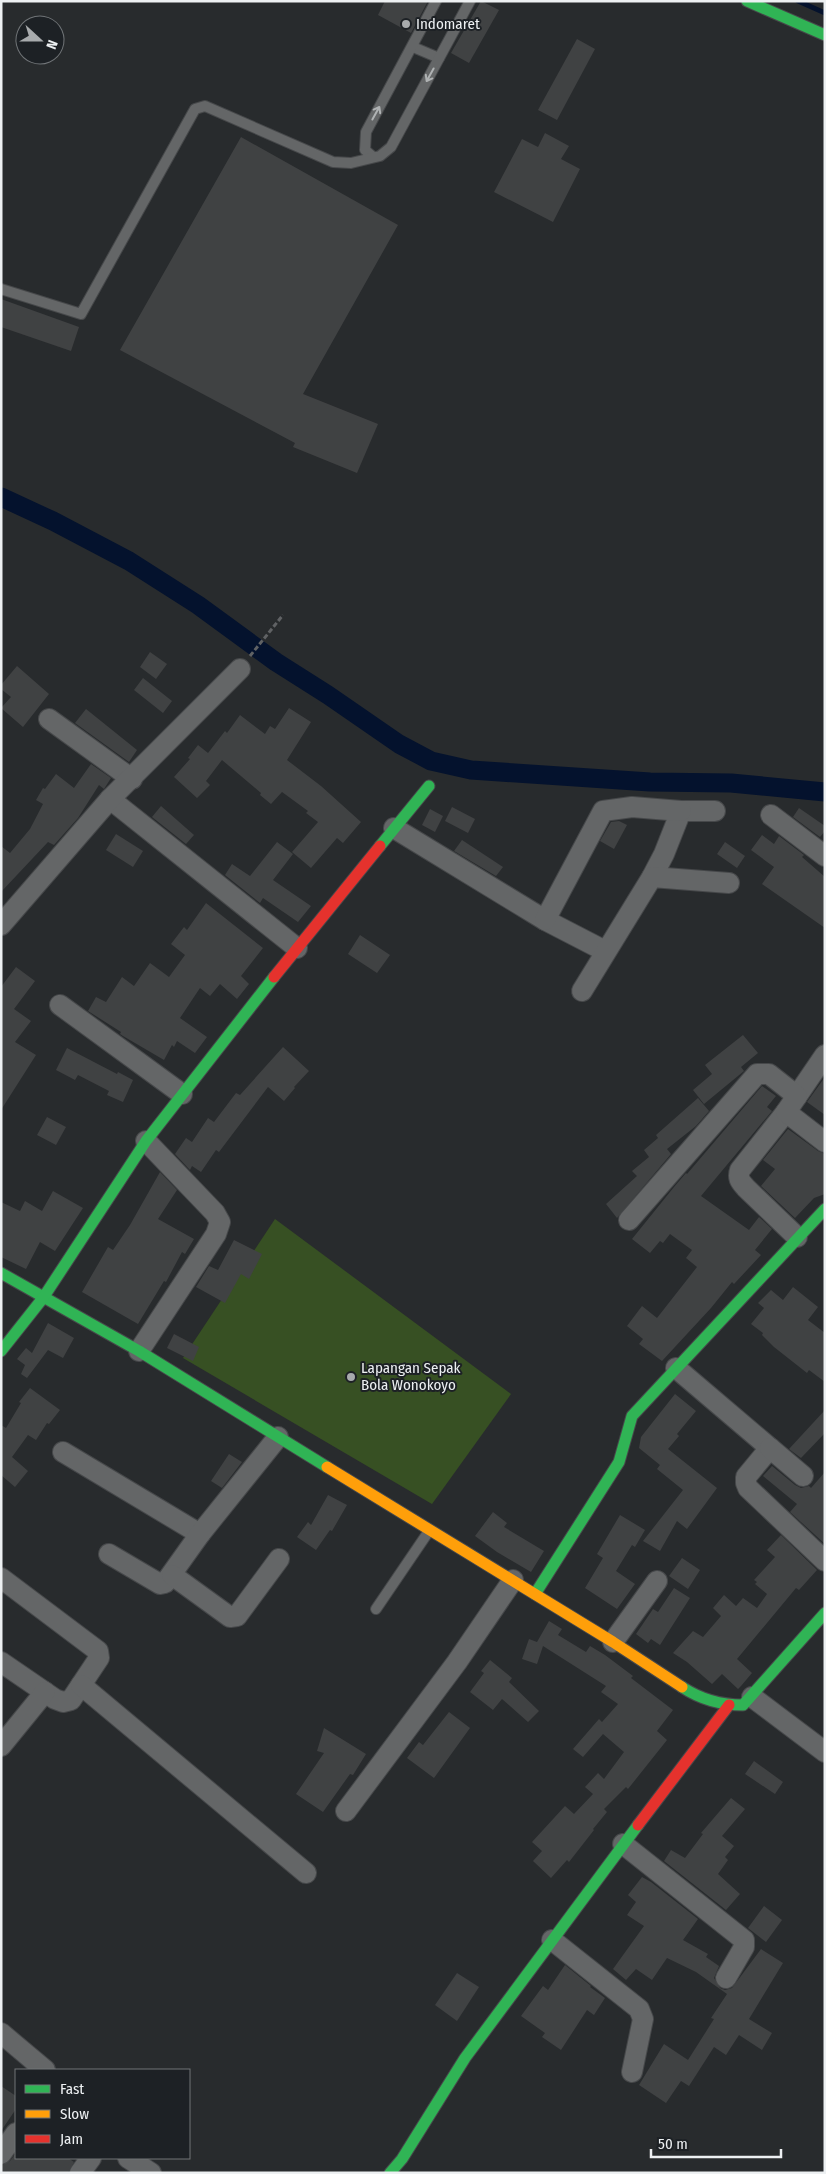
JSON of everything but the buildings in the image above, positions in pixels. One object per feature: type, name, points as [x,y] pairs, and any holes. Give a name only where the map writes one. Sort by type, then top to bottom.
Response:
[{"type":"street","points":[[747,1],[825,35]]},
{"type":"street","points":[[1,925],[110,800],[240,669]]},
{"type":"street","points":[[49,719],[132,779]]},
{"type":"street","points":[[1,1351],[43,1298],[146,1141],[297,948],[429,786]]},
{"type":"street","points":[[110,800],[297,948]]},
{"type":"street","points":[[545,920],[603,812],[614,808],[632,807],[681,811],[715,811]]},
{"type":"street","points":[[582,991],[652,877],[664,854],[681,811]]},
{"type":"street","points":[[771,815],[825,856]]},
{"type":"street","points":[[394,828],[545,920],[605,951]]},
{"type":"street","points":[[652,877],[729,883]]},
{"type":"street","points":[[60,1005],[182,1094]]},
{"type":"street","points":[[801,1233],[746,1188],[739,1181],[738,1175],[825,1055]]},
{"type":"street","points":[[629,1220],[757,1074],[769,1074],[791,1104],[825,1142]]},
{"type":"street","points":[[139,1351],[216,1234],[220,1222],[216,1213],[146,1141]]},
{"type":"street","points":[[535,1594],[615,1468],[632,1416],[825,1209]]},
{"type":"street","points":[[1,1273],[139,1351],[514,1580],[696,1696],[729,1705],[743,1705],[752,1698],[825,1613]]},
{"type":"street","points":[[676,1368],[803,1476]]},
{"type":"street","points":[[108,1554],[160,1584],[164,1583],[200,1534],[278,1437]]},
{"type":"street","points":[[770,1448],[746,1477],[748,1488],[825,1561]]},
{"type":"street","points":[[64,1452],[200,1534]]},
{"type":"street","points":[[172,1574],[230,1617],[237,1616],[279,1559]]},
{"type":"street","points":[[1,1578],[98,1651],[99,1658],[71,1700],[63,1702],[1,1662]]},
{"type":"street","points":[[346,1811],[457,1662],[514,1580]]},
{"type":"street","points":[[613,1642],[657,1581]]},
{"type":"street","points":[[81,1685],[306,1873]]},
{"type":"street","points":[[1,1746],[45,1692]]},
{"type":"street","points":[[752,1698],[825,1752]]},
{"type":"street","points":[[390,2173],[402,2159],[465,2058],[623,1844],[729,1705]]},
{"type":"street","points":[[623,1844],[744,1940],[744,1947],[726,1978]]},
{"type":"street","points":[[552,1940],[639,2009],[643,2019],[632,2072]]},
{"type":"street","points":[[2,2035],[44,2069]]},
{"type":"street","points":[[1,2154],[15,2134]]},
{"type":"street","points":[[80,2173],[90,2159]]},
{"type":"street","points":[[129,2159],[150,2173]]},
{"type":"lane","points":[[372,156],[365,150],[366,132],[436,1]]},
{"type":"lane","points":[[1,289],[81,314],[195,109],[200,106],[205,106],[333,162],[351,163],[372,156],[380,156],[391,147],[470,1]]},
{"type":"lane","points":[[413,47],[439,58]]},
{"type":"lane","points":[[376,1609],[430,1530]]},
{"type":"path","points":[[265,638],[283,615]]},
{"type":"green space","name":"Lapangan Sepak Bola Wonokoyo","points":[[275,1219],[511,1394],[432,1504],[183,1358]]},
{"type":"waterway","points":[[798,1],[825,13]]},
{"type":"waterway","points":[[1,497],[53,521],[129,561],[198,605],[276,662],[399,744],[431,761],[471,770],[650,782],[731,783],[825,792]]},
{"type":"traffic: fast","points":[[747,1],[825,35]]},
{"type":"traffic: fast","points":[[380,846],[429,786]]},
{"type":"traffic: fast","points":[[1,1351],[43,1298],[146,1141],[274,977]]},
{"type":"traffic: fast","points":[[535,1594],[619,1462],[632,1416],[825,1209]]},
{"type":"traffic: fast","points":[[1,1273],[139,1351],[327,1467]]},
{"type":"traffic: fast","points":[[682,1687],[696,1695],[711,1700],[726,1704],[743,1705],[825,1613]]},
{"type":"traffic: fast","points":[[390,2173],[402,2159],[465,2058],[638,1825]]},
{"type":"traffic: slow","points":[[327,1467],[613,1642],[682,1687]]},
{"type":"traffic: jam","points":[[274,977],[380,846]]},
{"type":"traffic: jam","points":[[638,1825],[729,1705]]},
{"type":"place","name":"Indomaret","points":[[406,24]]},
{"type":"place","name":"Lapangan Sepak Bola Wonokoyo","points":[[351,1377]]}]
